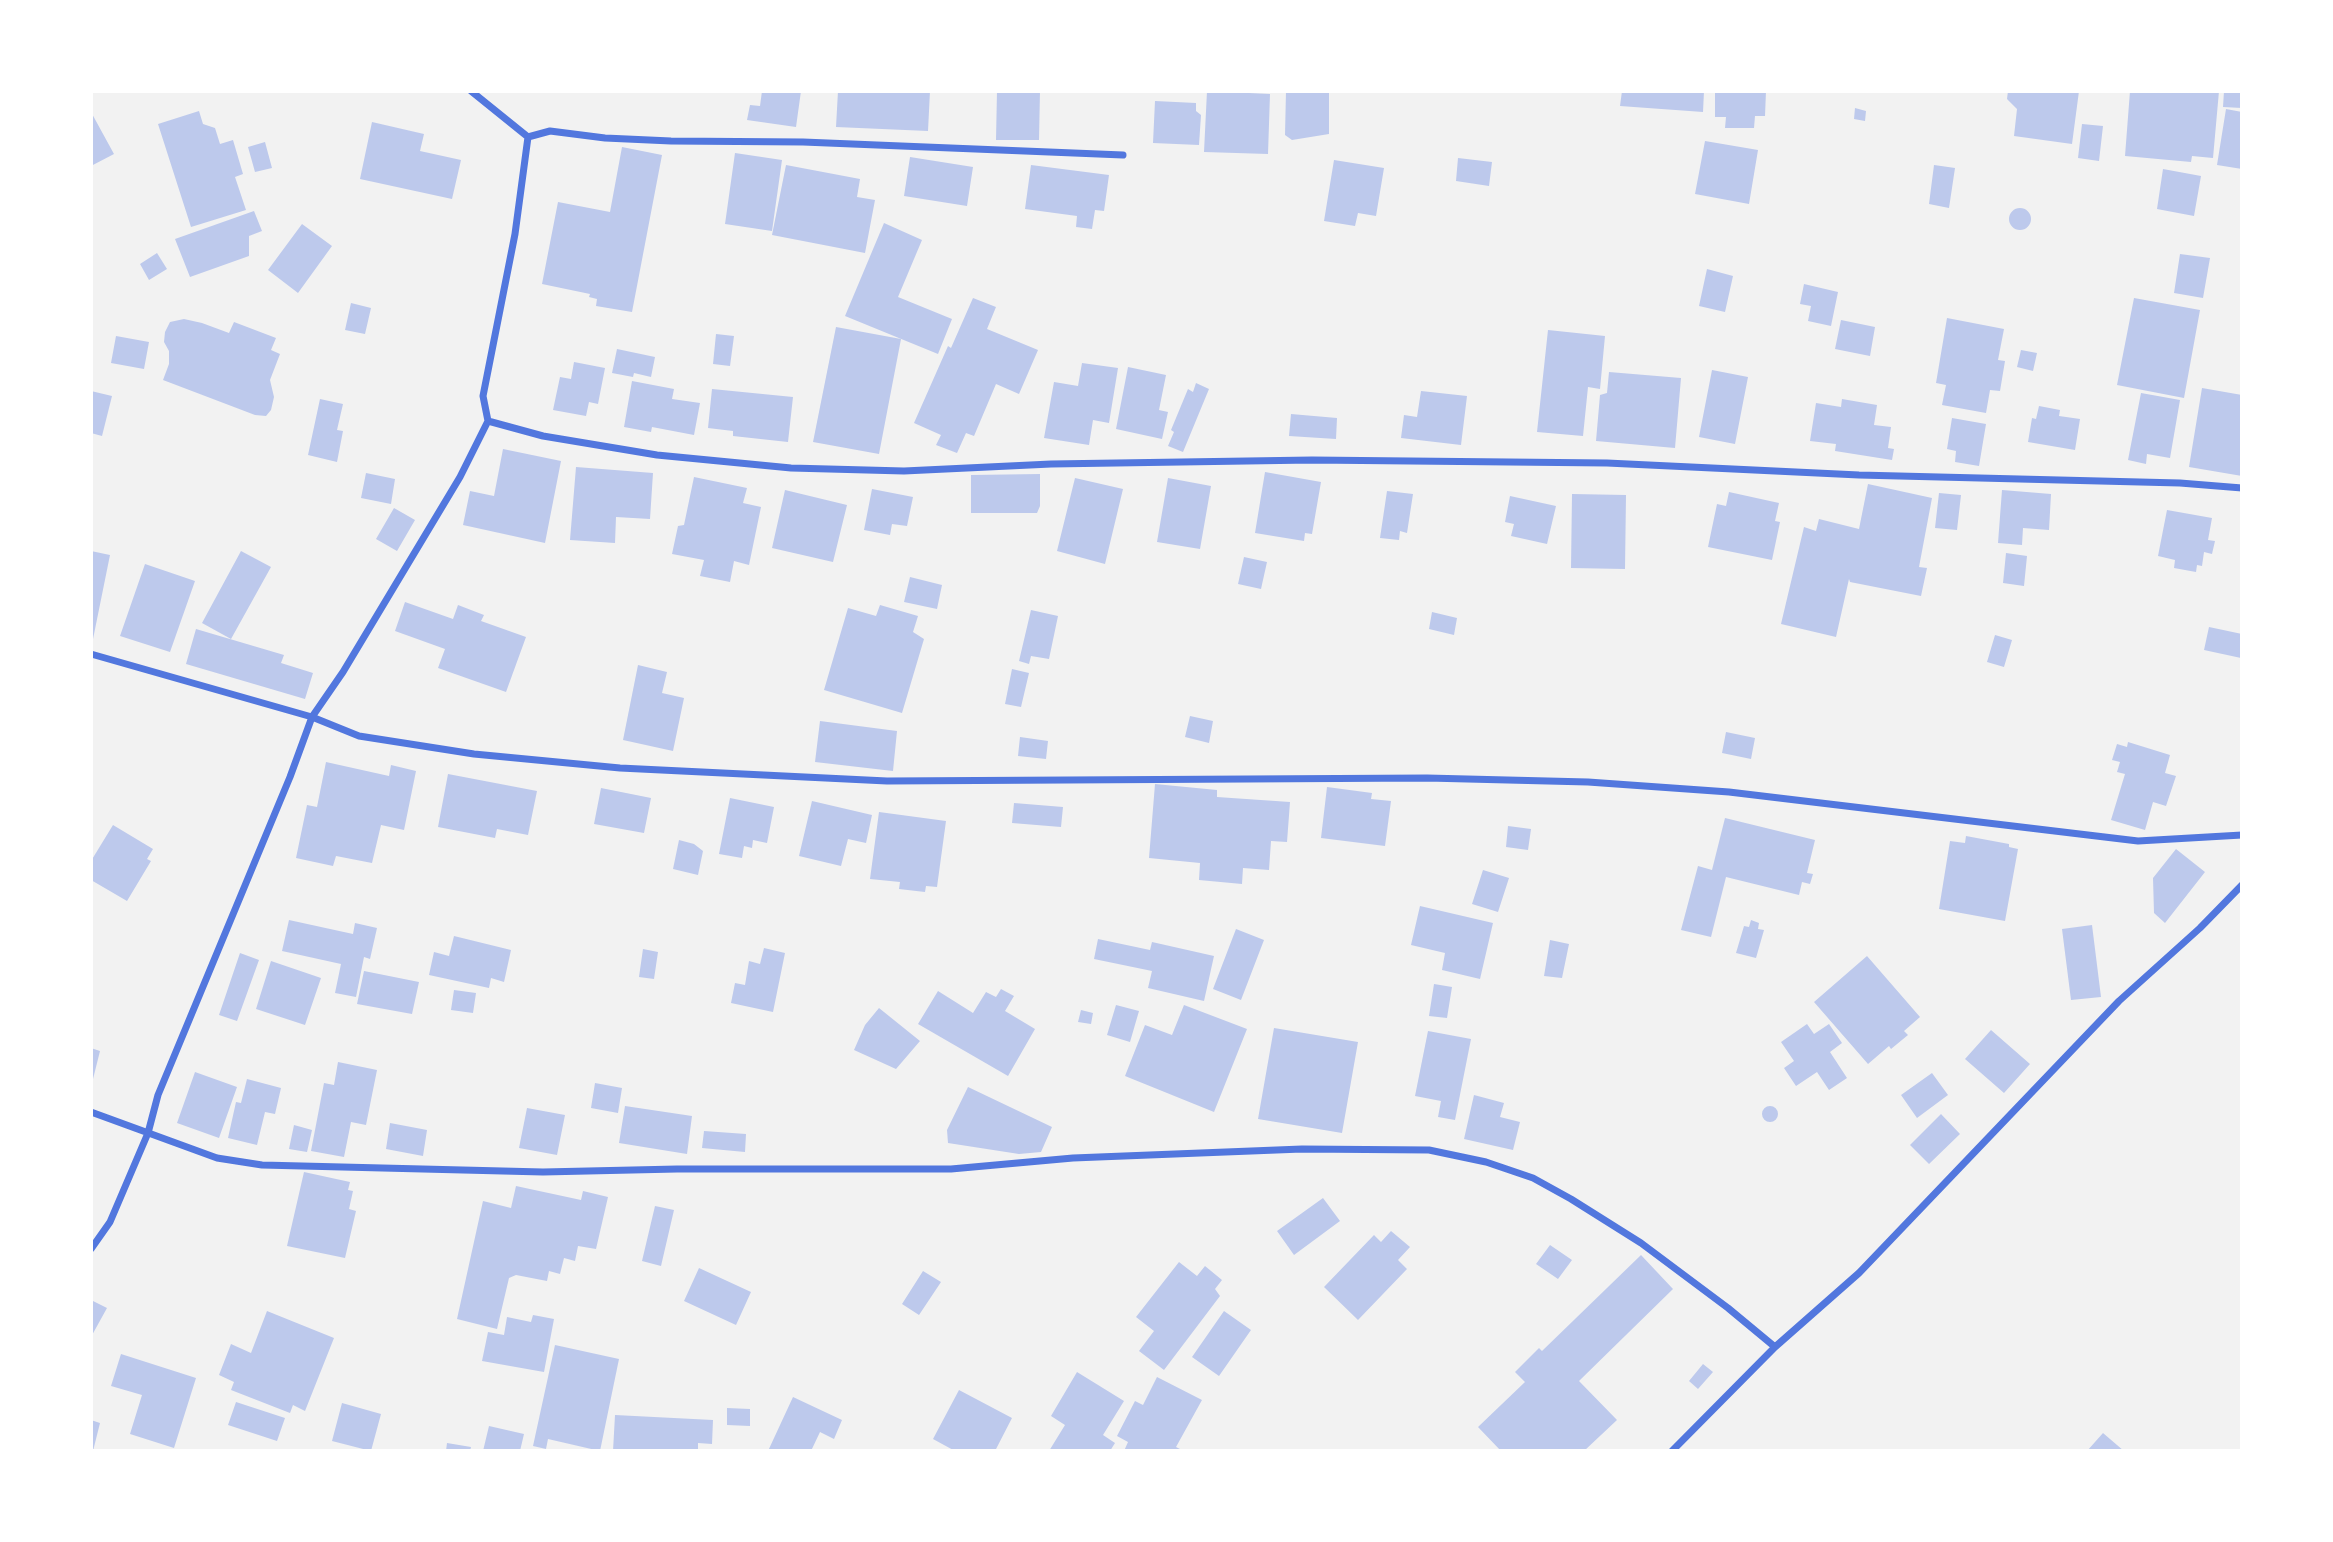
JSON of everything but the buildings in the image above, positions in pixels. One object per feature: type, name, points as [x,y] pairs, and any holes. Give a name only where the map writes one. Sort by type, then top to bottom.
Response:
[{"type":"street","points":[[471,91],[528,136]]},
{"type":"street","points":[[528,136],[550,131],[658,141],[840,144],[1123,155]]},
{"type":"street","points":[[91,1249],[110,1222],[148,1133],[158,1095],[290,777],[312,717],[343,672],[460,478],[488,421],[483,396],[515,234],[528,136]]},
{"type":"street","points":[[488,421],[542,436],[644,453],[791,468],[904,471],[1051,464],[1312,460],[1607,463],[1859,475],[2180,483],[2242,488]]},
{"type":"street","points":[[91,654],[312,717],[359,736],[474,754],[620,768],[887,781],[1427,778],[1588,782],[1729,792],[2137,841],[2242,835]]},
{"type":"street","points":[[1672,1451],[1775,1347],[1859,1273],[2119,1001],[2200,928],[2242,885]]},
{"type":"street","points":[[91,1112],[217,1158],[262,1165],[543,1172],[951,1169],[1073,1158],[1302,1149],[1429,1150],[1486,1161],[1533,1178],[1571,1199],[1641,1243],[1775,1347]]}]
